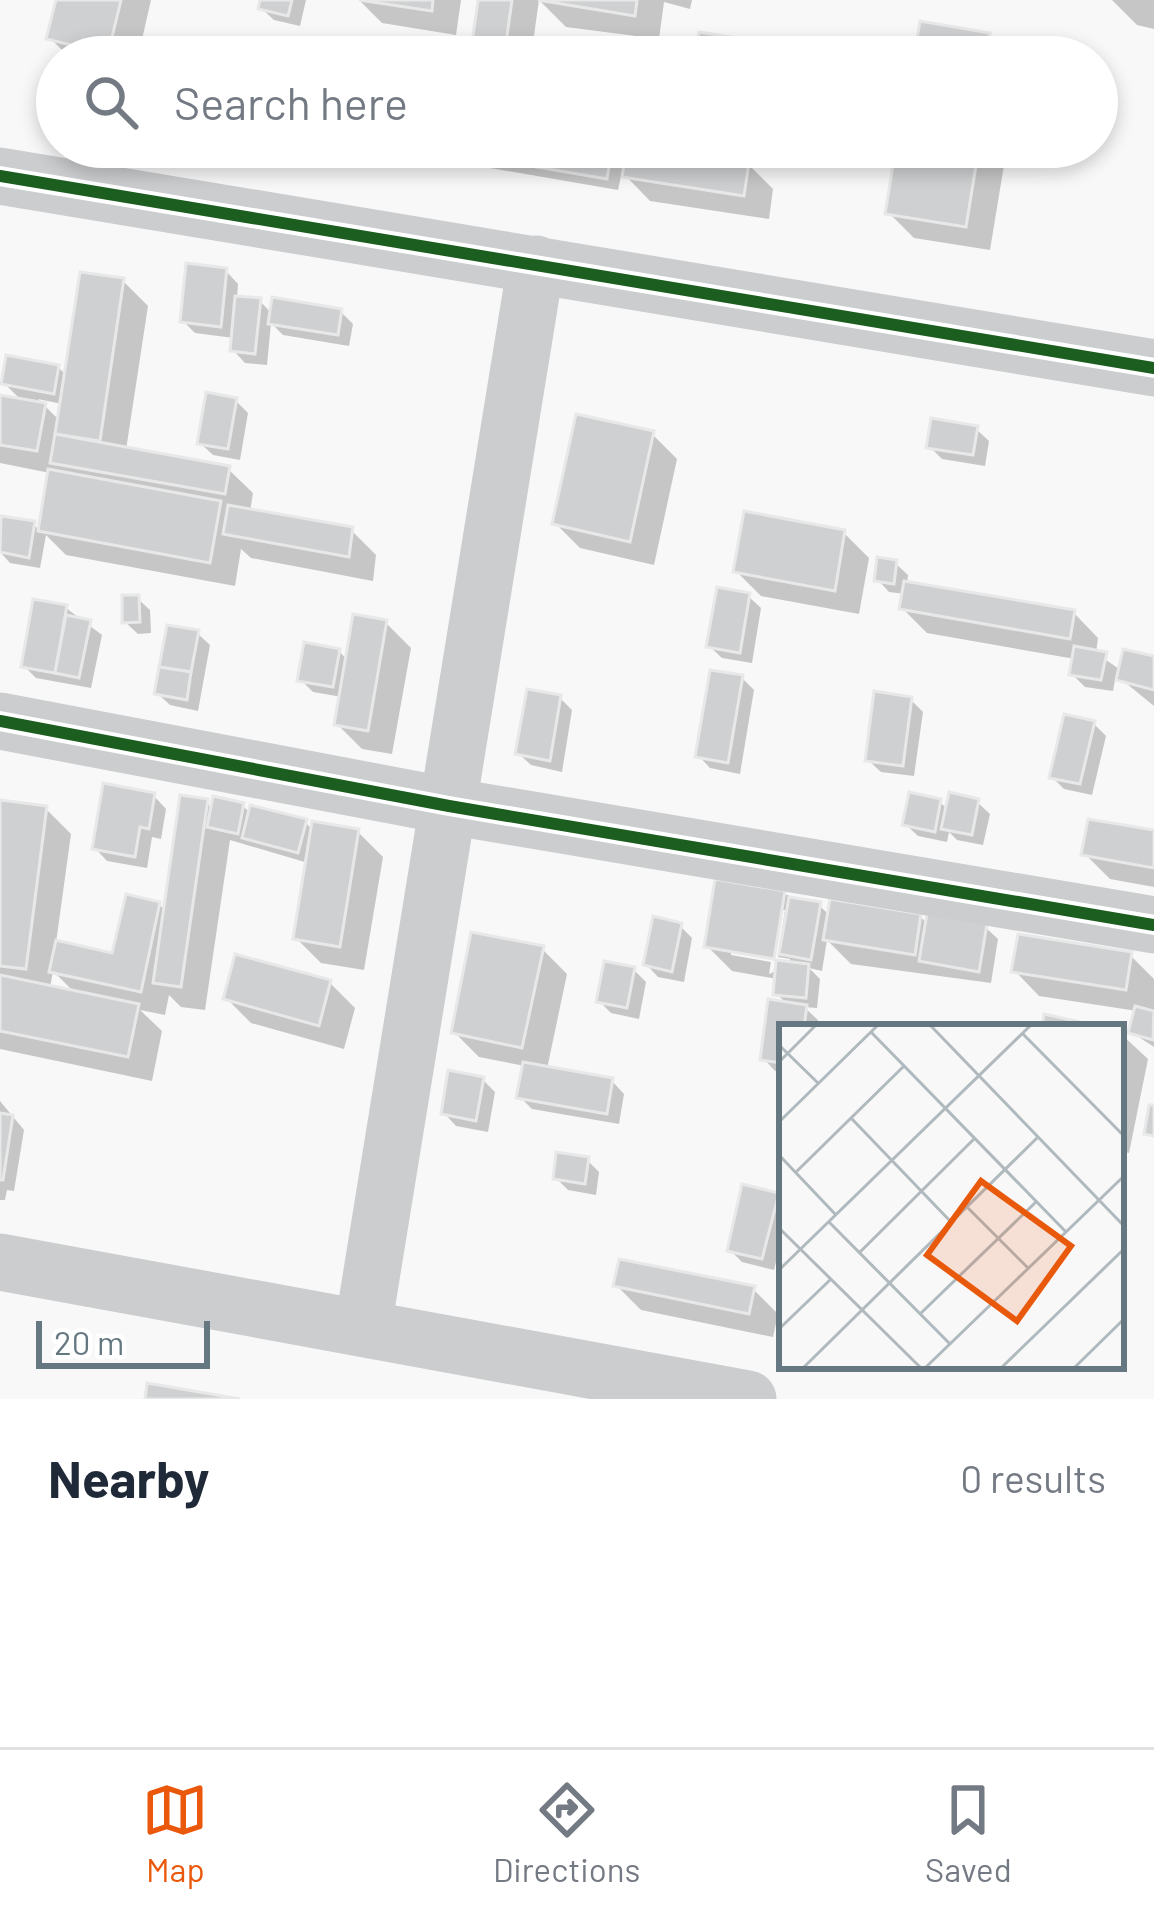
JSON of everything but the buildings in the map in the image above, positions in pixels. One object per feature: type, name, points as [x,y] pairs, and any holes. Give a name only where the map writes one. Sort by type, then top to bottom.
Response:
[{"type":"street","points":[[0,176],[1154,368]]},
{"type":"street","points":[[363,1327],[536,264]]},
{"type":"street","points":[[0,721],[449,806],[1154,926]]},
{"type":"street","points":[[0,1262],[363,1327],[635,1389],[748,1399]]},
{"type":"cycle path","points":[[0,176],[1154,368]]},
{"type":"cycle path","points":[[0,721],[449,806],[1154,925]]}]
